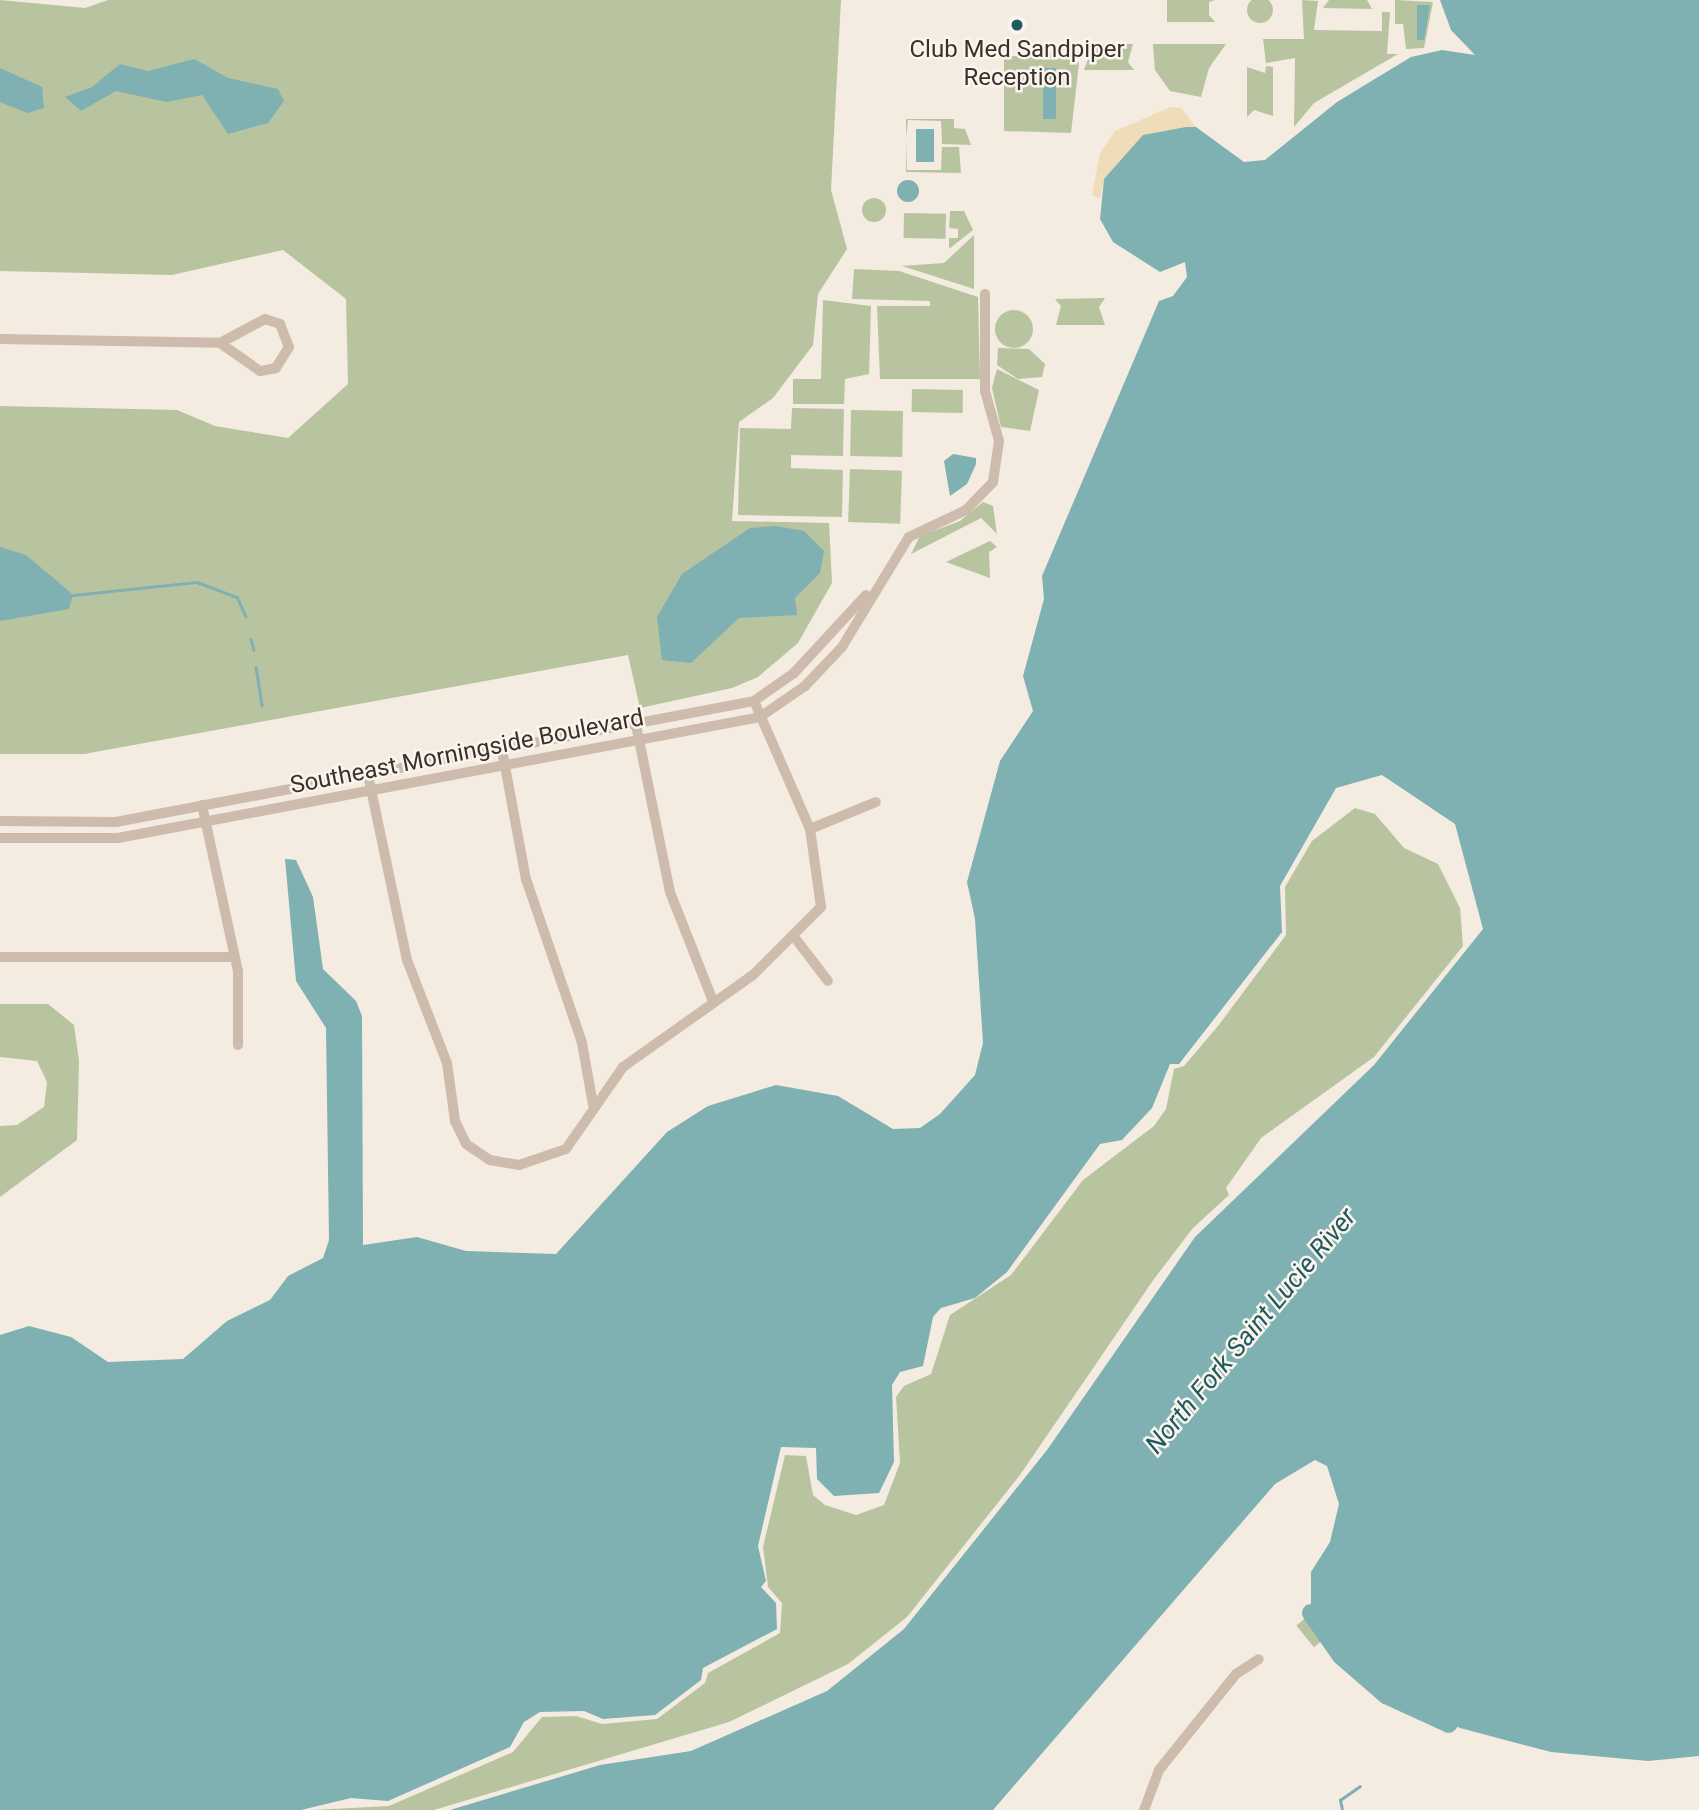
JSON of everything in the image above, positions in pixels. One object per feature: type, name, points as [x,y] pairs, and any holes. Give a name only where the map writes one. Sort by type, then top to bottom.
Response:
[{"type":"street","name":"Southeast Morningside Boulevard","points":[[0,838],[118,838],[760,717],[805,686],[842,647],[878,581],[909,537],[967,510],[993,482],[999,441],[985,391],[985,294]]},
{"type":"street","points":[[0,339],[220,343],[265,318],[280,324],[289,347],[276,368],[260,371],[220,343]]},
{"type":"street","name":"Southeast Morningside Boulevard","points":[[0,821],[116,822],[754,701],[794,673],[878,581]]},
{"type":"street","points":[[368,775],[407,960],[447,1063],[455,1121],[466,1144],[490,1160],[519,1165],[544,1160],[566,1149],[593,1104],[643,1049],[713,1001],[795,938],[821,907],[823,893],[810,829],[754,701]]},
{"type":"street","points":[[636,725],[670,892],[713,1001]]},
{"type":"street","points":[[502,750],[526,878],[582,1043],[593,1104]]},
{"type":"street","points":[[810,829],[876,802]]},
{"type":"street","points":[[202,805],[230,957],[238,972],[238,1045]]},
{"type":"street","points":[[52,822],[52,838]]},
{"type":"street","points":[[795,938],[828,981]]},
{"type":"street","points":[[0,957],[230,957]]},
{"type":"street","points":[[1144,1810],[1159,1770],[1236,1674],[1259,1659]]},
{"type":"green space","points":[[1260,-3],[1269,1],[1273,10],[1269,19],[1260,23],[1251,19],[1247,10],[1251,1]]},
{"type":"green space","points":[[0,0],[85,8],[108,0],[841,0],[831,190],[847,249],[818,294],[813,345],[773,398],[739,422],[732,521],[829,523],[832,583],[798,643],[758,677],[732,688],[640,708],[628,655],[84,754],[0,754],[0,406],[177,410],[215,426],[288,438],[348,384],[346,299],[283,250],[172,275],[0,271]]},
{"type":"green space","points":[[1167,0],[1215,0],[1209,2],[1209,15],[1215,22],[1167,22]]},
{"type":"green space","points":[[1302,0],[1318,1],[1314,30],[1382,31],[1382,12],[1390,12],[1387,54],[1398,54],[1314,103],[1294,127],[1295,58],[1266,63],[1263,39],[1304,39]]},
{"type":"green space","points":[[1329,0],[1367,0],[1372,9],[1323,8]]},
{"type":"green space","points":[[1395,0],[1433,2],[1424,48],[1406,49],[1403,24],[1395,24]]},
{"type":"green space","points":[[1084,44],[1133,44],[1128,62],[1134,70],[1084,70],[1091,51]]},
{"type":"green space","points":[[1153,44],[1226,44],[1209,68],[1201,97],[1170,91],[1155,70]]},
{"type":"green space","points":[[1061,52],[1079,63],[1071,133],[1004,131],[1004,57]]},
{"type":"green space","points":[[1266,66],[1273,67],[1273,116],[1254,110],[1247,117],[1247,67],[1265,73]]},
{"type":"green space","points":[[906,119],[954,119],[954,128],[965,129],[971,145],[942,144],[941,121],[908,120],[906,137]]},
{"type":"green space","points":[[906,141],[907,170],[941,170],[942,147],[959,147],[961,173],[906,172]]},
{"type":"green space","points":[[874,198],[883,201],[886,210],[883,219],[874,222],[865,219],[862,210],[865,201]]},
{"type":"green space","points":[[950,211],[964,211],[973,230],[949,249],[949,238],[958,238],[958,229],[949,228]]},
{"type":"green space","points":[[904,213],[946,214],[946,239],[904,238]]},
{"type":"green space","points":[[974,235],[974,289],[902,266],[944,263]]},
{"type":"green space","points":[[854,269],[899,271],[978,297],[980,379],[880,379],[877,306],[930,306],[930,301],[852,299]]},
{"type":"green space","points":[[1105,298],[1099,307],[1105,325],[1056,325],[1061,306],[1055,299]]},
{"type":"green space","points":[[823,300],[871,306],[869,374],[845,379],[844,404],[793,404],[793,379],[821,379]]},
{"type":"green space","points":[[1014,310],[1027,316],[1033,329],[1027,342],[1014,348],[1001,342],[995,329],[1001,316]]},
{"type":"green space","points":[[998,348],[1029,349],[1045,364],[1042,377],[1018,379],[997,365]]},
{"type":"green space","points":[[997,369],[1039,390],[1030,431],[1001,427],[992,388]]},
{"type":"green space","points":[[912,389],[963,390],[963,413],[912,412]]},
{"type":"green space","points":[[792,408],[844,409],[843,456],[791,455],[791,468],[843,470],[842,517],[738,515],[740,428],[791,429]]},
{"type":"green space","points":[[851,410],[903,411],[902,457],[850,456]]},
{"type":"green space","points":[[850,469],[902,471],[900,524],[848,522]]},
{"type":"green space","points":[[983,502],[993,506],[997,534],[981,518],[911,554],[920,536],[960,521]]},
{"type":"green space","points":[[990,541],[997,547],[989,552],[990,578],[946,562]]},
{"type":"green space","points":[[1355,808],[1375,814],[1404,848],[1438,864],[1460,908],[1463,946],[1374,1057],[1261,1138],[1226,1188],[1229,1195],[1193,1228],[1154,1279],[1020,1475],[907,1617],[848,1664],[729,1722],[434,1810],[312,1810],[389,1806],[513,1752],[542,1717],[576,1716],[602,1724],[657,1719],[705,1683],[708,1673],[780,1633],[782,1603],[768,1587],[763,1547],[785,1455],[806,1456],[813,1495],[825,1505],[856,1515],[884,1505],[900,1463],[896,1397],[904,1386],[931,1374],[950,1315],[1011,1275],[1083,1180],[1154,1126],[1166,1109],[1174,1069],[1184,1066],[1218,1026],[1286,935],[1285,887],[1312,841]]},
{"type":"green space","points":[[0,1004],[48,1004],[74,1025],[79,1061],[77,1140],[0,1197],[0,1126],[17,1125],[44,1107],[47,1082],[37,1061],[0,1057]]},
{"type":"green space","points":[[1308,1616],[1326,1638],[1314,1647],[1296,1625]]},
{"type":"sand","points":[[1171,107],[1181,108],[1196,127],[1156,132],[1104,179],[1100,198],[1092,196],[1100,153],[1115,131]]},
{"type":"water","name":"North Fork Saint Lucie River","points":[[1440,0],[1699,0],[1699,1756],[1648,1761],[1551,1752],[1460,1728],[1386,1695],[1333,1646],[1311,1613],[1311,1572],[1330,1542],[1339,1504],[1327,1466],[1315,1460],[1275,1484],[993,1810],[450,1810],[600,1765],[691,1751],[827,1691],[904,1629],[1047,1450],[1195,1237],[1374,1065],[1483,929],[1455,824],[1382,775],[1336,788],[1280,886],[1282,932],[1179,1064],[1170,1064],[1152,1108],[1122,1140],[1100,1144],[1007,1272],[975,1298],[941,1308],[933,1317],[923,1366],[900,1372],[892,1385],[894,1462],[879,1493],[834,1496],[817,1479],[816,1448],[781,1447],[758,1546],[766,1581],[761,1587],[776,1603],[777,1629],[703,1668],[701,1680],[655,1715],[603,1719],[584,1711],[540,1712],[524,1722],[510,1747],[388,1801],[351,1798],[301,1810],[0,1810],[0,1335],[29,1326],[71,1337],[108,1362],[183,1359],[227,1321],[270,1300],[288,1276],[323,1258],[329,1240],[326,1028],[296,981],[285,859],[296,860],[313,897],[323,969],[356,1001],[362,1016],[363,1245],[417,1237],[466,1251],[556,1254],[667,1132],[708,1106],[776,1085],[838,1096],[893,1129],[920,1128],[940,1114],[975,1075],[983,1043],[975,919],[967,882],[1000,761],[1033,711],[1023,676],[1044,599],[1042,576],[1159,301],[1173,296],[1187,277],[1185,262],[1160,272],[1113,242],[1100,219],[1104,179],[1143,135],[1186,127],[1196,127],[1244,162],[1265,160],[1337,102],[1411,57],[1442,50],[1475,55],[1451,30]]},
{"type":"water","points":[[1417,5],[1430,5],[1424,40],[1417,40]]},
{"type":"water","points":[[194,59],[228,78],[278,89],[284,101],[268,123],[228,134],[202,95],[167,102],[116,91],[81,111],[65,97],[92,87],[120,64],[148,71]]},
{"type":"water","points":[[0,68],[42,87],[44,108],[27,113],[0,102]]},
{"type":"water","points":[[1043,68],[1056,68],[1056,119],[1043,119]]},
{"type":"water","points":[[916,129],[934,129],[934,162],[916,162]]},
{"type":"water","points":[[908,180],[916,183],[919,191],[916,199],[908,202],[900,199],[897,191],[900,183]]},
{"type":"water","points":[[953,454],[976,458],[976,464],[967,484],[950,496],[944,461]]},
{"type":"water","points":[[776,526],[804,531],[824,551],[820,573],[795,598],[797,615],[739,618],[691,663],[662,660],[657,617],[682,574],[750,528]]},
{"type":"water","points":[[0,547],[26,555],[63,586],[73,595],[69,609],[0,621]]},
{"type":"waterway","points":[[73,595],[197,582],[237,597],[246,616]]},
{"type":"waterway","points":[[251,639],[254,650]]},
{"type":"waterway","points":[[256,667],[262,706]]},
{"type":"waterway","points":[[1311,1613],[1341,1656],[1386,1695],[1449,1724]]},
{"type":"waterway","points":[[1342,1810],[1340,1800],[1360,1786]]},
{"type":"place","name":"Club Med Sandpiper Reception","points":[[1017,25]]}]
